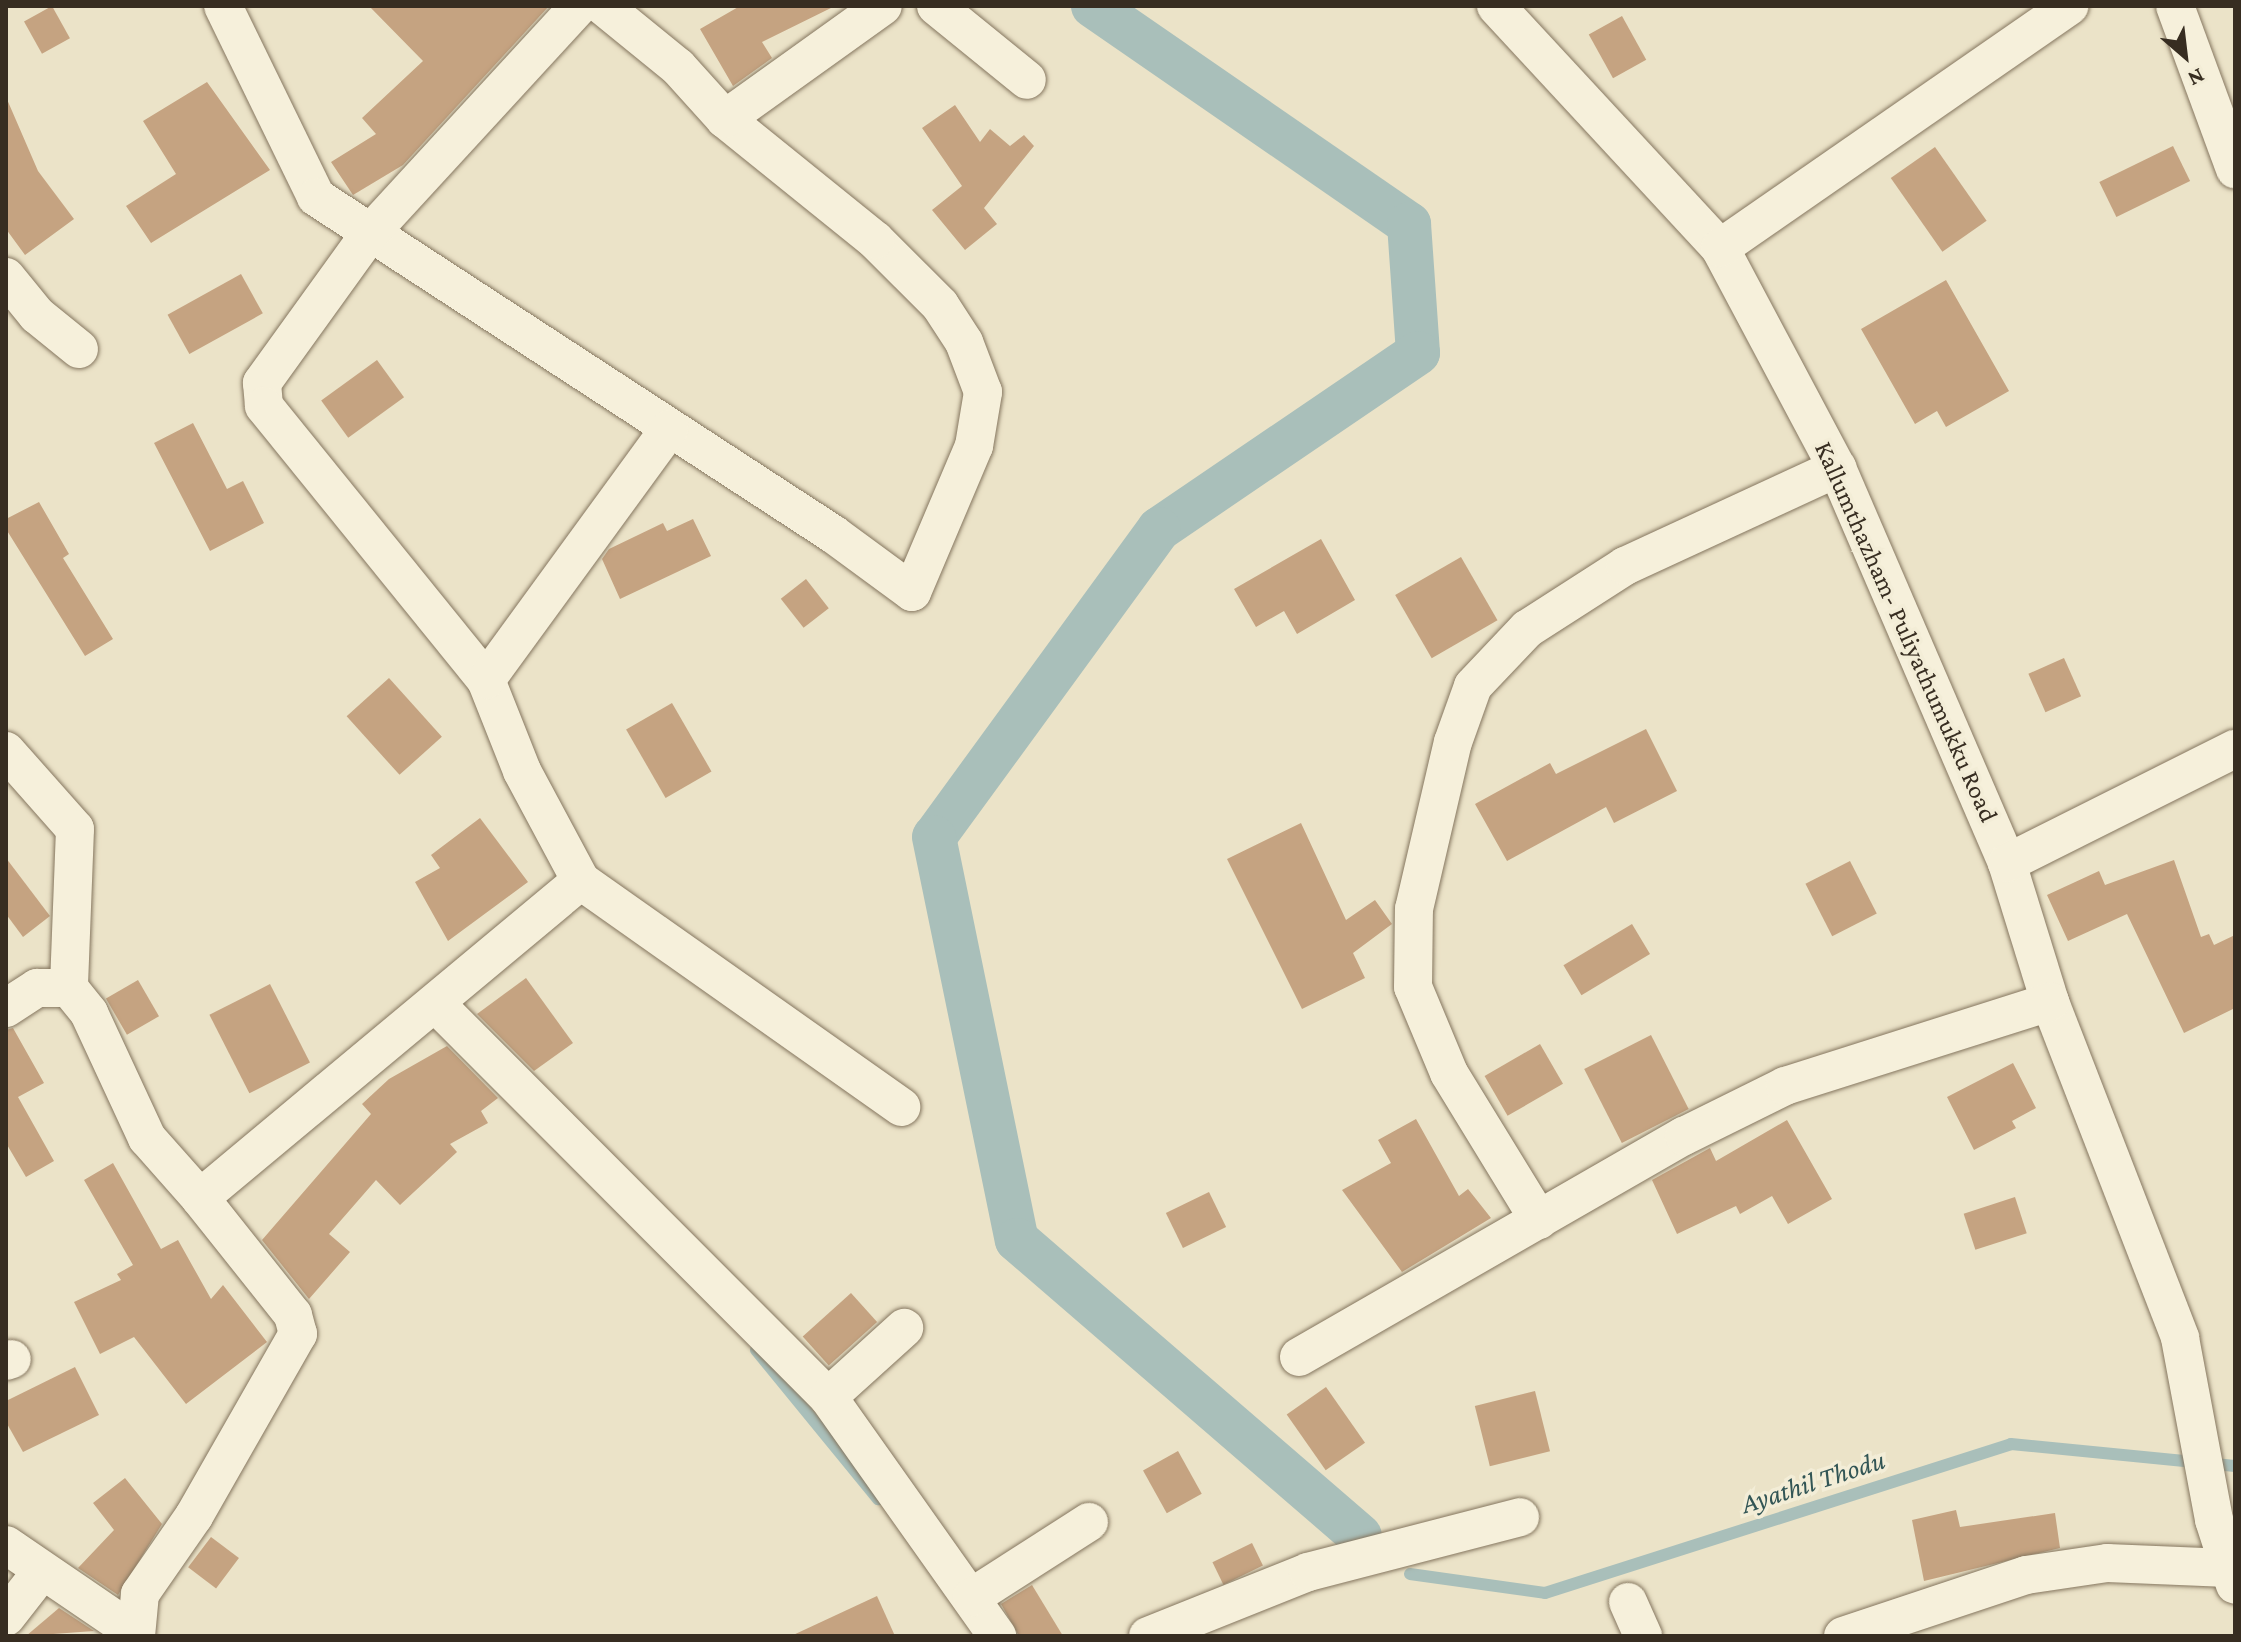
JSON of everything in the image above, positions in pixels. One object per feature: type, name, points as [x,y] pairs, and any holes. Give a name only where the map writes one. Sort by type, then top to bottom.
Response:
[{"type":"street","points":[[223,6],[316,197],[912,592],[974,446],[983,392],[964,342],[940,305],[875,240],[725,119],[678,67],[603,6]]},
{"type":"street","points":[[579,6],[370,233],[262,383],[264,406],[486,680],[522,771],[581,881],[901,1107]]},
{"type":"street","points":[[725,119],[883,6]]},
{"type":"street","points":[[936,6],[1027,80]]},
{"type":"street","name":"Kallumthazham- Puliyathumukku Road","points":[[1496,6],[1720,248],[1837,468],[2007,863],[2050,1002],[2180,1338],[2214,1520],[2232,1576]]},
{"type":"street","points":[[1720,248],[2069,6]]},
{"type":"street","points":[[2175,6],[2226,119],[2235,169]]},
{"type":"street","points":[[6,277],[37,315],[79,349]]},
{"type":"street","points":[[486,680],[669,429]]},
{"type":"street","points":[[1539,1220],[1449,1073],[1413,987],[1414,909],[1453,742],[1473,686],[1527,629],[1625,566],[1837,468]]},
{"type":"street","points":[[2007,863],[2235,749]]},
{"type":"street","points":[[6,751],[75,829],[69,988],[89,1013],[147,1138],[200,1198],[293,1315],[298,1334],[194,1516],[140,1594],[135,1634],[6,1545]]},
{"type":"street","points":[[200,1198],[437,1005],[581,881]]},
{"type":"street","points":[[6,1008],[37,988],[69,988]]},
{"type":"street","points":[[1299,1357],[1539,1220],[1785,1086],[2050,1002]]},
{"type":"street","points":[[437,1005],[828,1397],[997,1636]]},
{"type":"street","points":[[828,1397],[904,1328]]},
{"type":"street","points":[[1148,1636],[1308,1572],[1520,1517]]},
{"type":"street","points":[[972,1597],[1089,1522]]},
{"type":"street","points":[[1843,1636],[2026,1575],[2107,1563],[2232,1576]]},
{"type":"street","points":[[6,1617],[42,1571]]},
{"type":"building","points":[[52,6],[70,38],[42,54],[24,22]]},
{"type":"building","points":[[369,6],[549,6],[403,165],[353,195],[331,162],[376,134],[362,118],[423,61]]},
{"type":"building","points":[[740,6],[835,6],[762,42],[772,58],[733,86],[700,29]]},
{"type":"building","points":[[1622,16],[1646,60],[1613,78],[1589,34]]},
{"type":"building","points":[[207,82],[270,170],[151,243],[126,206],[176,174],[143,121]]},
{"type":"building","points":[[6,97],[38,171],[74,219],[25,255],[6,229]]},
{"type":"building","points":[[955,105],[980,142],[990,129],[1010,146],[1024,135],[1034,146],[984,208],[997,224],[965,250],[932,210],[962,186],[922,128]]},
{"type":"building","points":[[2173,146],[2190,181],[2116,217],[2099,182]]},
{"type":"building","points":[[1935,147],[1987,221],[1942,252],[1891,178]]},
{"type":"building","points":[[241,274],[263,313],[189,354],[168,315]]},
{"type":"building","points":[[1946,280],[2009,391],[1946,427],[1937,411],[1915,424],[1861,329]]},
{"type":"building","points":[[377,360],[404,397],[348,438],[321,401]]},
{"type":"building","points":[[193,423],[227,489],[243,481],[264,523],[210,551],[154,443]]},
{"type":"building","points":[[39,502],[69,554],[63,558],[113,639],[85,656],[6,529],[6,519]]},
{"type":"building","points":[[693,519],[711,556],[620,599],[602,559],[609,549],[663,523],[667,531]]},
{"type":"building","points":[[1321,539],[1355,600],[1297,634],[1284,611],[1256,627],[1234,589]]},
{"type":"building","points":[[1461,557],[1498,620],[1432,658],[1395,595]]},
{"type":"building","points":[[806,579],[829,608],[804,628],[781,599]]},
{"type":"building","points":[[2064,658],[2081,696],[2045,712],[2028,674]]},
{"type":"building","points":[[389,678],[442,737],[400,775],[347,716]]},
{"type":"building","points":[[672,703],[712,771],[666,798],[626,730]]},
{"type":"building","points":[[1646,729],[1677,791],[1614,823],[1606,807],[1507,861],[1475,804],[1550,763],[1556,774]]},
{"type":"building","points":[[480,818],[528,882],[448,941],[415,882],[440,868],[431,855]]},
{"type":"building","points":[[1301,823],[1346,920],[1375,900],[1392,924],[1353,953],[1365,978],[1302,1009],[1227,859]]},
{"type":"building","points":[[6,858],[50,916],[23,937],[6,914]]},
{"type":"building","points":[[2174,860],[2201,937],[2209,934],[2214,945],[2235,935],[2235,1008],[2184,1033],[2127,914],[2068,941],[2047,895],[2099,871],[2105,885]]},
{"type":"building","points":[[1850,861],[1877,914],[1832,936],[1805,884]]},
{"type":"building","points":[[1632,924],[1650,954],[1581,995],[1563,965]]},
{"type":"building","points":[[526,978],[573,1043],[534,1071],[477,1014]]},
{"type":"building","points":[[138,980],[159,1016],[127,1035],[106,998]]},
{"type":"building","points":[[270,984],[310,1062],[249,1093],[209,1015]]},
{"type":"building","points":[[13,1028],[44,1083],[18,1097],[54,1161],[26,1177],[6,1143],[6,1030]]},
{"type":"building","points":[[1651,1035],[1689,1109],[1622,1143],[1584,1069]]},
{"type":"building","points":[[1540,1044],[1563,1084],[1508,1116],[1485,1076]]},
{"type":"building","points":[[447,1046],[498,1098],[481,1111],[488,1123],[450,1144],[457,1152],[400,1205],[376,1180],[329,1234],[350,1252],[309,1299],[262,1240],[371,1114],[362,1104],[389,1079]]},
{"type":"building","points":[[2013,1063],[2036,1108],[2012,1121],[2016,1128],[1974,1150],[1947,1097]]},
{"type":"building","points":[[1416,1119],[1459,1196],[1468,1189],[1491,1218],[1402,1272],[1342,1190],[1391,1163],[1378,1140]]},
{"type":"building","points":[[1787,1120],[1832,1199],[1788,1224],[1772,1196],[1740,1214],[1736,1206],[1677,1234],[1652,1180],[1710,1148],[1716,1161]]},
{"type":"building","points":[[113,1163],[161,1249],[178,1240],[211,1299],[223,1285],[267,1342],[186,1404],[134,1337],[100,1354],[74,1302],[121,1280],[117,1274],[133,1265],[84,1180]]},
{"type":"building","points":[[1209,1192],[1226,1227],[1183,1248],[1166,1213]]},
{"type":"building","points":[[2015,1197],[2027,1233],[1975,1250],[1964,1214]]},
{"type":"building","points":[[851,1293],[877,1322],[829,1365],[803,1336]]},
{"type":"building","points":[[75,1367],[99,1415],[23,1452],[6,1422],[6,1401]]},
{"type":"building","points":[[1326,1387],[1365,1443],[1326,1470],[1287,1415]]},
{"type":"building","points":[[1535,1391],[1550,1451],[1490,1466],[1475,1406]]},
{"type":"building","points":[[1178,1451],[1202,1494],[1167,1513],[1143,1470]]},
{"type":"building","points":[[125,1478],[162,1524],[118,1595],[78,1568],[114,1530],[93,1503]]},
{"type":"building","points":[[1956,1510],[1960,1527],[2055,1513],[2060,1548],[1924,1581],[1912,1520]]},
{"type":"building","points":[[211,1537],[239,1558],[216,1588],[188,1567]]},
{"type":"building","points":[[1252,1543],[1263,1565],[1223,1585],[1212,1562]]},
{"type":"building","points":[[1032,1585],[1063,1636],[1019,1636],[1001,1604]]},
{"type":"building","points":[[877,1596],[895,1636],[791,1636]]},
{"type":"building","points":[[59,1608],[94,1631],[26,1636]]},
{"type":"waterway","points":[[1093,6],[1409,224],[1418,353],[1159,529],[934,837],[1017,1240],[1360,1536]]},
{"type":"waterway","points":[[756,1350],[878,1499]]},
{"type":"waterway","name":"Ayathil Thodu","points":[[1410,1574],[1545,1593],[2011,1444],[2235,1466]]}]
